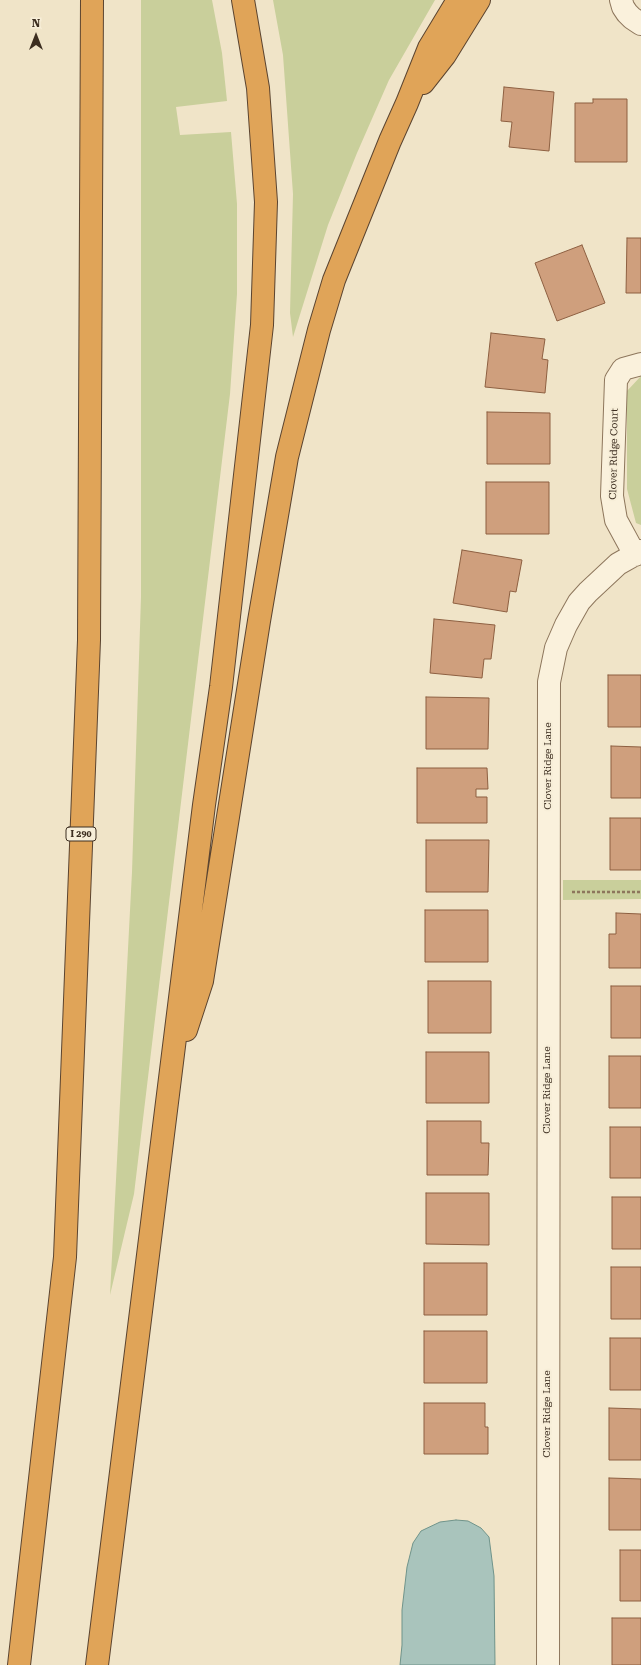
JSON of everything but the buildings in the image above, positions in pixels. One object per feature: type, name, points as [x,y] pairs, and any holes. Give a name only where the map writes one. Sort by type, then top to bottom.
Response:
[{"type":"highway","name":"I 290","points":[[19,1665],[65,1257],[89,640],[92,0]]},
{"type":"highway","points":[[97,1665],[203,812],[221,687],[262,324],[266,202],[258,88],[243,0]]},
{"type":"highway","points":[[170,1075],[202,980],[259,621],[287,457],[319,330],[334,280],[364,203],[429,48],[458,0]]},
{"type":"highway","points":[[407,103],[445,55],[479,0]]},
{"type":"street","points":[[621,0],[623,8],[627,13],[641,24]]},
{"type":"street","name":"Clover Ridge Court","points":[[638,553],[616,520],[612,496],[616,380],[623,369],[641,364]]},
{"type":"street","name":"Clover Ridge Lane","points":[[548,1665],[548,682],[553,657],[563,631],[579,602],[613,568],[638,553]]},
{"type":"path","points":[[548,892],[641,892]]},
{"type":"green space","points":[[141,0],[212,0],[222,53],[227,101],[176,107],[180,135],[231,132],[237,204],[237,294],[230,394],[134,1194],[110,1295],[132,872],[141,597]]},
{"type":"green space","points":[[273,0],[435,0],[389,80],[357,153],[328,225],[293,337],[290,313],[293,194],[283,55]]},
{"type":"green space","points":[[641,376],[641,525],[636,523],[627,489],[627,391]]},
{"type":"green space","points":[[563,880],[641,880],[641,899],[563,900]]},
{"type":"water","points":[[456,1520],[468,1521],[481,1528],[489,1537],[494,1576],[495,1665],[400,1665],[402,1645],[402,1610],[407,1567],[413,1543],[421,1531],[440,1522]]}]
